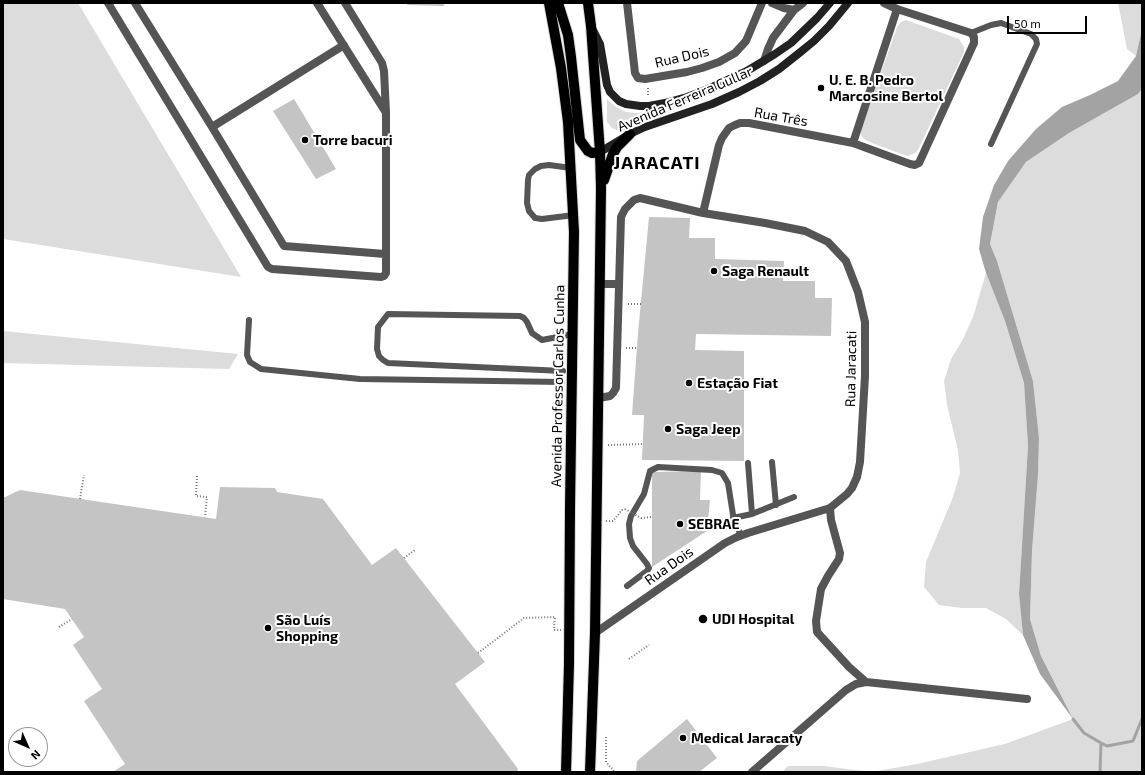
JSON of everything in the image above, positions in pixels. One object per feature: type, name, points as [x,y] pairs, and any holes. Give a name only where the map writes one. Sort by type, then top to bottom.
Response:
[{"type":"main road","name":"Avenida Professor Carlos Cunha","points":[[549,3],[561,68],[568,122],[574,215],[569,664],[566,772]]},
{"type":"main road","points":[[558,3],[568,35],[580,140],[588,151],[592,153],[600,152]]},
{"type":"main road","points":[[588,3],[600,152],[601,189],[599,398],[592,771]]},
{"type":"main road","name":"Avenida Ferreira Gullar","points":[[591,26],[600,44],[606,85],[610,92],[619,101],[626,104],[651,105],[687,97],[747,71],[791,43],[830,3]]},
{"type":"main road","name":"Avenida Ferreira Gullar","points":[[600,152],[645,127],[712,104],[760,81],[786,64],[814,41],[848,3]]},
{"type":"main road","points":[[601,189],[612,154],[630,134]]},
{"type":"street","points":[[108,3],[269,268],[381,277],[386,273],[386,113],[384,71],[382,63],[345,3]]},
{"type":"street","points":[[135,3],[284,246],[385,254]]},
{"type":"street","points":[[317,3],[386,113]]},
{"type":"street","name":"Rua Dois","points":[[627,3],[636,73],[638,78],[687,72],[719,62],[735,53],[746,41],[762,3]]},
{"type":"street","points":[[772,3],[794,10]]},
{"type":"street","points":[[764,61],[773,38],[794,10],[803,3]]},
{"type":"street","points":[[884,3],[897,9],[971,33]]},
{"type":"street","points":[[853,143],[897,9]]},
{"type":"street","name":"Rua Três","points":[[703,213],[719,145],[725,132],[735,124],[749,123],[853,143],[915,165],[917,164],[974,43],[974,37],[971,33]]},
{"type":"street","points":[[212,127],[344,45]]},
{"type":"street","name":"Rua Jaracati","points":[[619,284],[621,217],[625,209],[634,200],[640,198],[703,213],[764,222],[805,231],[828,242],[846,261],[858,292],[865,322],[865,376],[862,440],[857,477],[852,488],[830,508]]},
{"type":"street","points":[[599,398],[610,396],[616,388],[619,284],[600,284]]},
{"type":"street","points":[[830,508],[840,553],[839,559],[821,589],[816,621],[817,632],[849,667],[866,682]]},
{"type":"street","name":"Rua Dois","points":[[595,633],[725,543],[741,535],[830,508]]},
{"type":"street","points":[[752,772],[846,690],[856,684],[866,682],[1027,699]]},
{"type":"lane","points":[[971,33],[1001,22],[1031,34],[1036,40],[1037,44],[991,144]]},
{"type":"lane","points":[[571,168],[549,165],[541,166],[535,169],[529,175],[527,203],[529,211],[535,218],[542,219],[574,215]]},
{"type":"lane","points":[[563,371],[388,363],[379,356],[377,349],[378,327],[388,314],[520,316],[527,322],[532,333],[542,340],[573,334]]},
{"type":"lane","points":[[249,320],[247,355],[250,362],[261,369],[360,379],[562,382]]},
{"type":"lane","points":[[772,462],[776,505]]},
{"type":"lane","points":[[748,463],[752,514]]},
{"type":"lane","points":[[627,586],[649,568],[633,546],[630,538],[629,524],[631,516],[644,494],[650,471],[658,466],[712,470],[722,473],[728,483],[733,518],[741,535]]},
{"type":"lane","points":[[733,518],[752,514],[794,497]]},
{"type":"path","points":[[648,88],[648,102]]},
{"type":"path","points":[[618,304],[641,304]]},
{"type":"path","points":[[598,446],[643,444]]},
{"type":"path","points":[[80,499],[84,475]]},
{"type":"path","points":[[197,476],[196,496],[206,497],[206,517]]},
{"type":"path","points":[[596,520],[613,521],[622,510],[625,509],[641,518],[652,517]]},
{"type":"path","points":[[404,558],[415,550]]},
{"type":"path","points":[[478,653],[524,618],[554,616]]},
{"type":"path","points":[[60,627],[72,619]]},
{"type":"path","points":[[629,660],[649,645]]},
{"type":"path","points":[[606,737],[606,762],[615,772]]},
{"type":"shaded area","points":[[3,3],[78,3],[241,277],[3,239]]},
{"type":"shaded area","points":[[1118,3],[1142,3],[1142,29],[1136,56],[1127,49]]},
{"type":"shaded area","points":[[906,20],[959,39],[964,47],[964,52],[918,150],[908,156],[867,141],[862,137],[861,133],[897,27],[901,22]]},
{"type":"shaded area","points":[[1142,29],[1142,89],[1138,94],[1069,133],[1026,162],[998,202],[990,244],[997,261],[1033,381],[1039,438],[1038,475],[1032,551],[1030,619],[1041,656],[1073,719],[1040,674],[1023,635],[1019,594],[1028,446],[1024,383],[1005,321],[986,273],[979,249],[983,217],[994,185],[1008,161],[1036,129],[1062,107],[1118,81],[1136,56]]},
{"type":"shaded area","points":[[1142,89],[1142,772],[871,772],[917,764],[1005,744],[1073,719],[1041,656],[1030,619],[1032,551],[1038,475],[1039,438],[1033,381],[997,261],[990,244],[998,202],[1026,162],[1069,133],[1138,94]]},
{"type":"shaded area","points":[[607,99],[616,107],[626,112],[636,113],[661,111],[666,113],[621,131],[612,128],[607,122]]},
{"type":"shaded area","points":[[986,273],[1005,321],[1024,383],[1028,446],[1019,594],[1023,635],[1006,619],[986,608],[962,608],[939,605],[924,587],[926,562],[953,497],[960,473],[958,450],[947,405],[944,381],[951,359],[963,339],[973,317]]},
{"type":"shaded area","points":[[3,331],[238,354],[229,369],[3,363]]},
{"type":"shaded area","points":[[788,766],[824,766],[871,772],[782,772]]},
{"type":"building","points":[[407,3],[444,3],[444,6],[407,5]]},
{"type":"building","name":"Torre bacuri","points":[[294,99],[336,169],[316,179],[273,111]]},
{"type":"building","points":[[649,217],[690,218],[689,238],[715,238],[715,259],[784,261],[783,281],[815,281],[815,298],[832,298],[831,336],[696,334],[695,350],[744,351],[744,461],[642,460],[644,415],[632,415]]},
{"type":"building","name":"SEBRAE","points":[[701,471],[700,500],[710,500],[707,531],[652,567],[652,472]]},
{"type":"building","name":"São Luís Shopping","points":[[220,487],[275,488],[277,492],[323,499],[372,565],[396,548],[485,662],[455,684],[518,769],[517,772],[113,772],[125,764],[84,701],[102,689],[73,645],[84,637],[65,609],[3,599],[3,498],[20,490],[216,519]]},
{"type":"building","name":"Medical Jaracaty","points":[[687,719],[717,758],[699,772],[636,772],[637,761]]},
{"type":"waterway","points":[[1073,719],[1084,733],[1101,743],[1100,772]]},
{"type":"waterway","points":[[1101,743],[1107,746],[1133,741],[1142,719]]},
{"type":"place","name":"U. E. B. Pedro Marcosine Bertol","points":[[821,88]]},
{"type":"place","name":"Torre bacuri","points":[[305,140]]},
{"type":"place","name":"Saga Renault","points":[[714,271]]},
{"type":"place","name":"Estação Fiat","points":[[689,383]]},
{"type":"place","name":"Saga Jeep","points":[[668,429]]},
{"type":"place","name":"SEBRAE","points":[[680,524]]},
{"type":"place","name":"UDI Hospital","points":[[703,619]]},
{"type":"place","name":"São Luís Shopping","points":[[268,628]]},
{"type":"place","name":"Medical Jaracaty","points":[[683,738]]},
{"type":"district","name":"JARACATI","points":[[657,163]]}]
